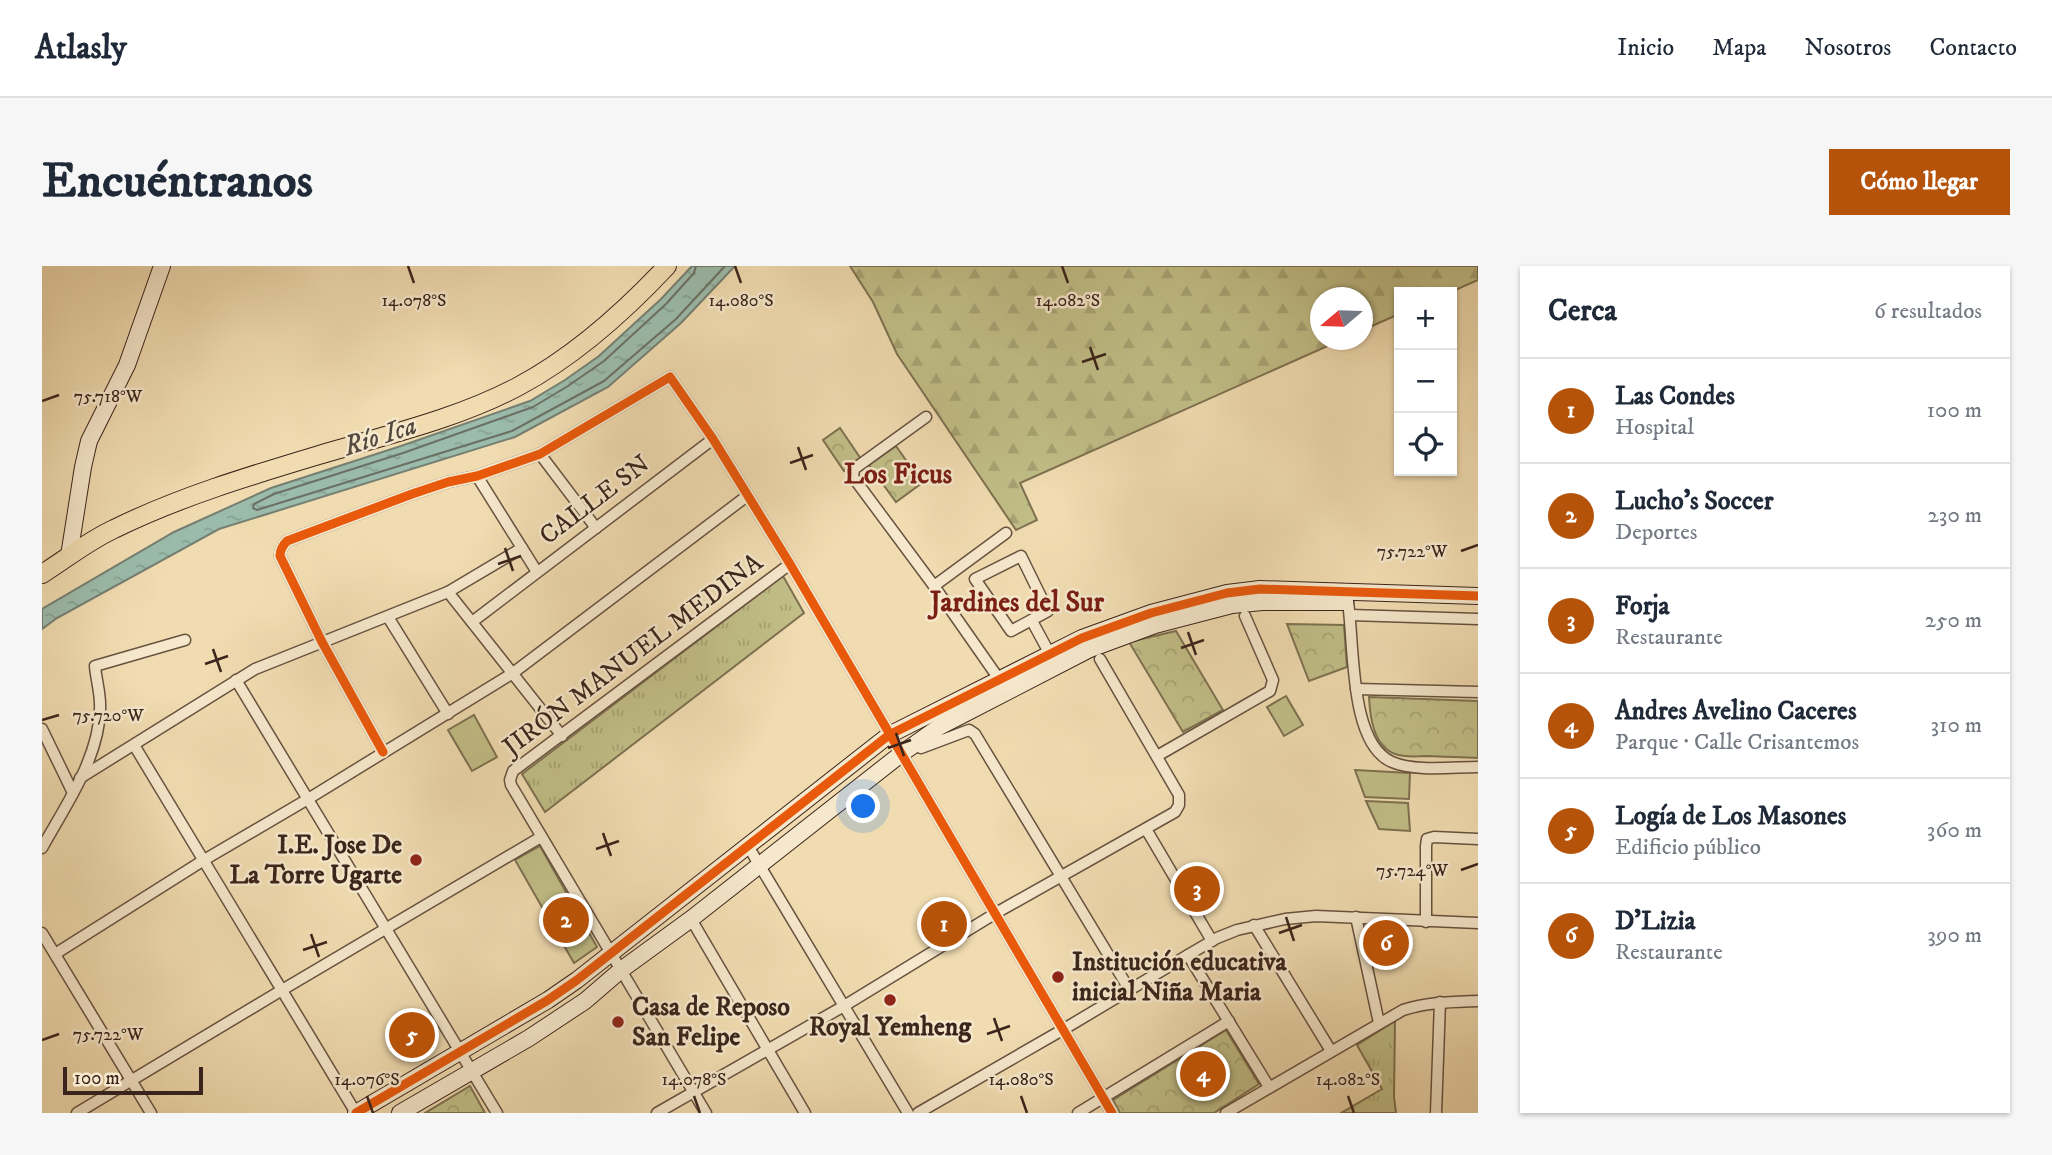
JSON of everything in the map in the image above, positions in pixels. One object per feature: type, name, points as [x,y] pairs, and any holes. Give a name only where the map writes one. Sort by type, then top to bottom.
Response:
[{"type":"main road","points":[[42,574],[112,529],[167,505],[454,413],[501,395],[544,371],[592,337],[667,266]]},
{"type":"street","points":[[69,556],[89,441],[127,365],[162,266]]},
{"type":"street","points":[[383,752],[322,642],[280,556],[282,547],[287,541],[412,494],[447,482],[477,476],[540,454],[668,377],[673,380],[713,439],[790,564],[889,735],[907,750],[996,913],[1112,1113]]},
{"type":"street","points":[[926,416],[854,469],[853,477],[999,679]]},
{"type":"street","name":"CALLE SN","points":[[472,622],[713,439]]},
{"type":"street","points":[[540,454],[596,528]]},
{"type":"street","points":[[477,476],[537,572]]},
{"type":"street","points":[[55,954],[204,860],[513,673],[747,496]]},
{"type":"street","points":[[934,586],[1006,533]]},
{"type":"street","points":[[80,778],[255,669],[448,592],[522,548]]},
{"type":"street","points":[[1021,556],[1048,611],[1032,621],[1011,631],[975,579],[1021,556]]},
{"type":"street","name":"JIRÓN MANUEL MEDINA","points":[[541,837],[511,785],[513,771],[790,564]]},
{"type":"street","points":[[448,592],[562,736]]},
{"type":"street","points":[[1348,603],[1478,596]]},
{"type":"street","points":[[134,745],[356,1113],[548,1000],[889,735],[999,679],[1154,625],[1233,605],[1262,602],[1478,607]]},
{"type":"street","points":[[1348,603],[1478,618]]},
{"type":"street","points":[[1348,603],[1356,690],[1373,746],[1393,763],[1478,767]]},
{"type":"street","points":[[1157,756],[1268,693],[1272,688],[1273,680],[1245,616]]},
{"type":"street","points":[[388,617],[448,714]]},
{"type":"street","points":[[1032,621],[1053,660]]},
{"type":"street","points":[[42,848],[73,793],[96,737],[100,710],[95,668],[97,664],[185,640]]},
{"type":"street","points":[[657,1113],[1177,809],[1180,805],[1179,795],[1100,659]]},
{"type":"street","points":[[400,1113],[529,1038],[585,1001],[621,970],[760,866],[907,750],[939,727],[1053,660]]},
{"type":"street","points":[[236,680],[497,1113]]},
{"type":"street","points":[[1356,690],[1478,692]]},
{"type":"street","points":[[907,750],[921,748],[970,730],[975,734],[1129,989]]},
{"type":"street","points":[[42,731],[73,793]]},
{"type":"street","points":[[1146,829],[1212,941]]},
{"type":"street","points":[[77,1113],[541,837],[706,1113]]},
{"type":"street","points":[[1426,922],[1427,839],[1478,839]]},
{"type":"street","points":[[748,846],[908,1113]]},
{"type":"street","points":[[918,1113],[1212,941],[1254,925],[1316,916],[1478,923]]},
{"type":"street","points":[[1356,917],[1379,1023]]},
{"type":"street","points":[[691,919],[806,1113]]},
{"type":"street","points":[[1254,925],[1331,1051]]},
{"type":"street","points":[[42,933],[151,1113]]},
{"type":"street","points":[[1188,955],[1269,1087]]},
{"type":"street","points":[[1436,1113],[1440,1002]]},
{"type":"street","points":[[1226,1113],[1379,1023],[1412,1007],[1440,1002],[1478,1002]]},
{"type":"street","points":[[1078,1113],[1228,1021]]},
{"type":"green space","points":[[850,266],[1478,266],[1478,280],[1457,289],[1457,287],[1394,287],[1394,316],[1373,326],[1373,287],[1310,287],[1310,350],[1319,350],[1020,483],[1037,520],[1016,530],[897,354],[873,302]]},
{"type":"green space","points":[[840,428],[861,459],[844,471],[823,440]]},
{"type":"green space","points":[[896,446],[922,483],[896,502],[869,465]]},
{"type":"green space","points":[[783,576],[804,613],[545,812],[522,774]]},
{"type":"green space","points":[[1287,624],[1344,625],[1347,667],[1309,681]]},
{"type":"green space","points":[[1176,631],[1223,710],[1183,732],[1129,642]]},
{"type":"green space","points":[[1286,696],[1303,725],[1284,736],[1267,707]]},
{"type":"green space","points":[[1369,697],[1478,701],[1478,758],[1395,754],[1377,737],[1370,713]]},
{"type":"green space","points":[[474,715],[497,757],[472,771],[448,730]]},
{"type":"green space","points":[[1355,770],[1410,773],[1409,799],[1365,797]]},
{"type":"green space","points":[[1366,801],[1408,803],[1410,831],[1379,829]]},
{"type":"green space","points":[[540,846],[597,947],[574,963],[515,860]]},
{"type":"green space","points":[[1395,1021],[1396,1113],[1341,1113],[1382,1089],[1357,1045]]},
{"type":"green space","points":[[1226,1030],[1259,1084],[1214,1113],[1120,1113],[1113,1100]]},
{"type":"green space","points":[[470,1086],[485,1113],[425,1113]]},
{"type":"water","name":"Río Ica","points":[[692,266],[735,266],[681,323],[608,387],[515,437],[219,529],[57,618],[42,629],[42,609],[174,532],[271,488],[530,401],[599,356],[661,299]]},
{"type":"cycle path","points":[[383,752],[322,642],[280,556],[287,541],[412,494],[477,476],[540,454],[670,377],[713,439],[790,564],[1112,1113]]},
{"type":"cycle path","points":[[356,1113],[548,1000],[577,980],[889,735],[1082,638],[1151,613],[1227,593],[1260,589],[1478,596]]},
{"type":"place","name":"I.E. Jose De La Torre Ugarte","points":[[416,860]]},
{"type":"place","name":"Forja","points":[[1197,889]]},
{"type":"place","name":"Lucho's Soccer","points":[[566,920]]},
{"type":"place","name":"Las Condes","points":[[944,924]]},
{"type":"place","name":"D'Lizia","points":[[1386,943]]},
{"type":"place","name":"Institución educativa inicial Niña Maria","points":[[1058,977]]},
{"type":"place","name":"Royal Yemheng","points":[[890,1000]]},
{"type":"place","name":"Casa de Reposo San Felipe","points":[[618,1022]]},
{"type":"place","name":"Logía de Los Masones","points":[[412,1035]]},
{"type":"place","name":"Andres Avelino Caceres","points":[[1203,1074]]},
{"type":"district","name":"Los Ficus","points":[[898,474]]},
{"type":"district","name":"Jardines del Sur","points":[[1017,602]]}]
